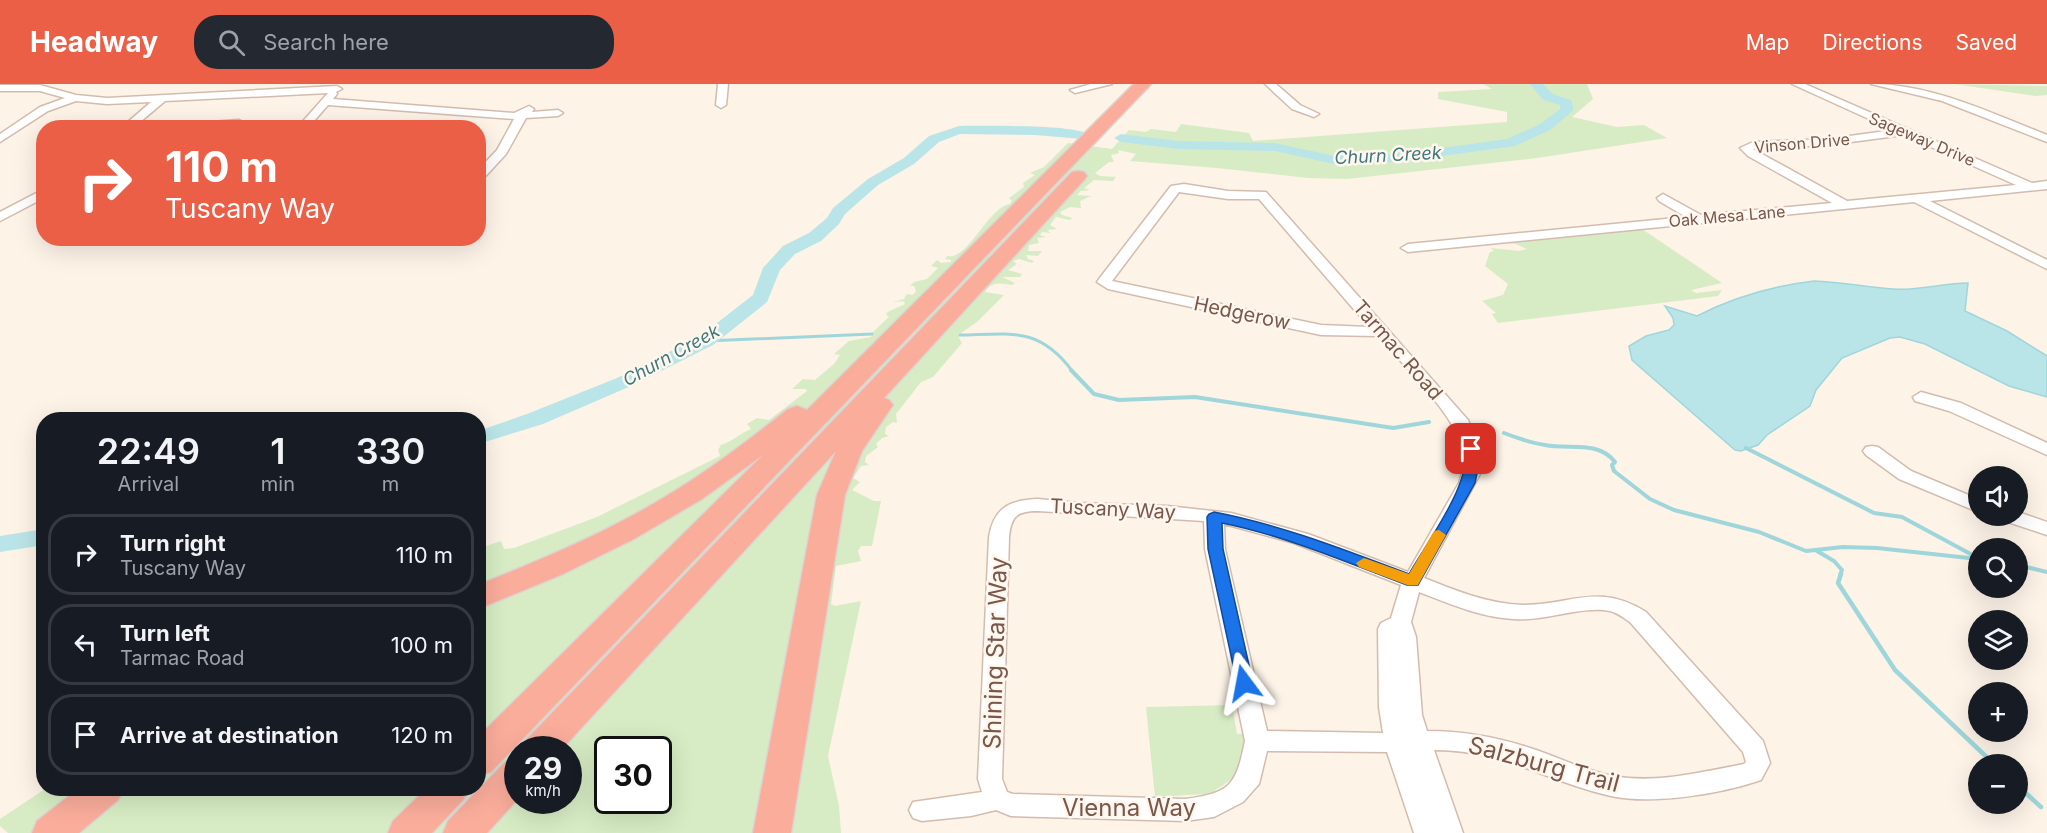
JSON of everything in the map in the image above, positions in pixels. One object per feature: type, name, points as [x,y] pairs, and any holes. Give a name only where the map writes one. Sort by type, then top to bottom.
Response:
[{"type":"highway","points":[[552,736],[885,379],[947,317],[1095,145],[1107,119],[1132,90],[1143,84]]},
{"type":"highway","points":[[486,752],[890,341],[1095,145]]},
{"type":"highway","points":[[774,828],[831,495],[849,451],[868,421],[923,353],[947,317]]},
{"type":"highway","points":[[486,594],[625,532],[686,497],[752,452],[856,365],[890,341]]},
{"type":"highway","points":[[462,833],[504,788]]},
{"type":"highway","points":[[51,833],[96,796]]},
{"type":"highway","points":[[407,833],[443,796]]},
{"type":"street","points":[[721,105],[723,84]]},
{"type":"street","points":[[1074,90],[1107,84]]},
{"type":"street","points":[[1270,84],[1296,107],[1314,114]]},
{"type":"street","name":"Sageway Drive","points":[[1798,84],[2047,195]]},
{"type":"street","points":[[1876,84],[1938,97],[2047,139]]},
{"type":"street","points":[[0,88],[40,88],[75,98],[107,101],[339,86]]},
{"type":"street","points":[[309,120],[339,86]]},
{"type":"street","points":[[0,140],[44,109],[75,98]]},
{"type":"street","points":[[136,120],[162,98]]},
{"type":"street","points":[[325,102],[522,115],[558,113]]},
{"type":"street","points":[[486,169],[502,152],[522,115],[534,104]]},
{"type":"street","name":"Vinson Drive","points":[[1847,206],[1752,154],[1746,150],[1747,147],[1828,142],[1903,132]]},
{"type":"street","name":"Oak Mesa Lane","points":[[1408,248],[1697,218],[1917,200],[2047,185]]},
{"type":"street","name":"Hedgerow","points":[[1262,195],[1228,195],[1175,189],[1104,282],[1108,285],[1321,330],[1382,332]]},
{"type":"street","name":"Tarmac Road","points":[[1262,195],[1459,420],[1473,454],[1472,472],[1468,483],[1412,582],[1400,622],[1405,637],[1410,715],[1407,741],[1427,833]]},
{"type":"street","points":[[0,217],[36,197]]},
{"type":"street","points":[[1663,198],[1697,218]]},
{"type":"street","points":[[1917,200],[2047,264]]},
{"type":"street","points":[[1921,397],[1955,407],[2047,450]]},
{"type":"street","points":[[1872,451],[1905,475],[1968,502]]},
{"type":"street","name":"Tuscany Way","points":[[1012,510],[1038,505],[1175,511],[1252,524],[1297,538],[1470,604],[1504,611],[1534,612],[1597,602],[1614,603],[1638,617],[1754,748],[1758,763]]},
{"type":"street","name":"Shining Star Way","points":[[997,799],[990,779],[999,537],[1003,519],[1012,510]]},
{"type":"street","points":[[1214,517],[1215,549],[1257,741],[1407,741]]},
{"type":"street","points":[[2028,522],[2047,529]]},
{"type":"street","name":"Salzburg Trail","points":[[1407,741],[1437,739],[1482,744],[1524,754],[1612,786],[1646,789],[1666,789],[1752,773],[1758,763]]},
{"type":"street","name":"Vienna Way","points":[[997,799],[1011,805],[1034,806],[1185,810],[1214,806],[1234,795],[1250,777],[1257,741]]},
{"type":"street","name":"Tarmac Road","points":[[1407,741],[1450,833]]},
{"type":"street","points":[[922,810],[971,805],[997,799]]},
{"type":"green space","points":[[1483,84],[1587,84],[1593,99],[1572,117],[1617,127],[1644,125],[1667,138],[1537,158],[1347,179],[1308,178],[1130,161],[1136,154],[1118,150],[1119,153],[1111,155],[1114,162],[1109,162],[1095,173],[1100,176],[1116,177],[1113,181],[1094,180],[1084,188],[1090,190],[1081,191],[1077,195],[1091,196],[1080,201],[1081,208],[1070,207],[1060,212],[1072,218],[1070,220],[1056,217],[1050,225],[1057,229],[1047,230],[1051,233],[1042,232],[1040,235],[1046,237],[1037,238],[1039,243],[1029,245],[1028,251],[1042,251],[1038,256],[1026,255],[1028,259],[1034,261],[1032,263],[1019,259],[1013,261],[1017,264],[1008,270],[1022,274],[1020,277],[1002,277],[1015,283],[1012,285],[997,284],[987,288],[985,292],[1004,295],[977,322],[961,333],[959,338],[962,343],[933,377],[921,382],[896,414],[897,423],[893,422],[886,427],[885,434],[889,436],[882,438],[876,444],[878,447],[866,456],[865,462],[869,465],[861,466],[853,478],[860,482],[852,490],[874,501],[881,501],[872,546],[861,546],[858,551],[861,561],[836,566],[831,604],[835,606],[861,601],[828,756],[839,806],[841,833],[8,833],[0,826],[0,819],[36,795],[486,796],[486,546],[501,541],[504,549],[514,548],[597,517],[720,456],[718,450],[721,445],[751,429],[747,424],[757,418],[769,420],[807,391],[806,389],[792,389],[803,379],[815,380],[834,364],[840,355],[834,354],[849,341],[871,337],[873,332],[889,317],[886,314],[888,312],[905,304],[903,301],[893,302],[904,299],[907,294],[913,295],[916,291],[914,286],[910,286],[914,282],[927,279],[938,268],[931,266],[937,260],[941,263],[951,262],[945,259],[947,256],[955,255],[963,250],[994,214],[1010,204],[1012,201],[1009,198],[1024,187],[1023,183],[1035,175],[1030,173],[1044,167],[1068,143],[1112,149],[1129,130],[1146,132],[1151,129],[1176,132],[1181,124],[1249,133],[1253,141],[1507,122],[1507,112],[1438,99],[1438,92],[1492,89]]},
{"type":"green space","points":[[1954,84],[2047,86],[2047,95],[2036,96]]},
{"type":"green space","points":[[1639,227],[1722,283],[1691,290],[1696,293],[1722,290],[1718,296],[1498,323],[1492,314],[1496,313],[1482,301],[1503,295],[1508,284],[1485,266],[1490,252],[1494,251],[1491,248],[1519,251],[1527,249],[1516,244],[1501,242]]},
{"type":"green space","points":[[1232,705],[1237,734],[1243,734],[1246,755],[1240,754],[1239,767],[1234,776],[1214,791],[1217,794],[1207,799],[1204,794],[1155,797],[1146,707]]},
{"type":"water","points":[[1814,281],[1902,289],[1968,283],[1965,311],[2007,331],[2047,356],[2047,397],[2009,386],[1925,344],[1900,337],[1890,338],[1842,358],[1816,390],[1810,406],[1767,435],[1758,445],[1741,451],[1735,450],[1632,360],[1629,346],[1646,336],[1669,330],[1674,325],[1673,318],[1665,306],[1697,316],[1754,293]]},
{"type":"waterway","name":"Churn Creek","points":[[1121,138],[1178,145],[1275,147],[1334,160],[1398,158],[1510,143],[1545,127],[1567,110],[1566,103],[1548,97],[1536,84]]},
{"type":"waterway","name":"Churn Creek","points":[[486,435],[535,419],[624,382],[706,341],[761,298],[772,268],[789,250],[815,237],[833,221],[839,211],[873,182],[909,161],[934,139],[959,130],[1035,131],[1082,135]]},
{"type":"waterway","points":[[706,341],[872,334]]},
{"type":"waterway","points":[[960,335],[1009,334],[1036,340],[1060,357],[1073,372]]},
{"type":"waterway","points":[[1071,370],[1094,394],[1119,400],[1195,397],[1393,428],[1429,422]]},
{"type":"waterway","points":[[1504,433],[1540,444],[1592,448],[1600,451],[1615,462],[1612,465],[1614,471],[1650,499],[1674,510],[1759,532],[1806,551],[1843,547],[1877,548],[1968,558]]},
{"type":"waterway","points":[[1746,448],[1874,513],[1902,517],[1968,553]]},
{"type":"waterway","name":"Churn Creek","points":[[0,544],[36,538]]},
{"type":"waterway","points":[[1817,551],[1834,561],[1842,570],[1840,575]]},
{"type":"waterway","points":[[2028,567],[2047,572]]},
{"type":"waterway","points":[[1841,574],[1838,583],[1895,670],[1983,754]]},
{"type":"waterway","points":[[2028,795],[2041,807]]},
{"type":"slow traffic","points":[[1364,563],[1412,582],[1439,535]]},
{"type":"route","points":[[1244,683],[1215,549],[1214,517],[1252,524],[1297,538],[1412,582],[1468,483],[1472,472],[1471,449]]}]
